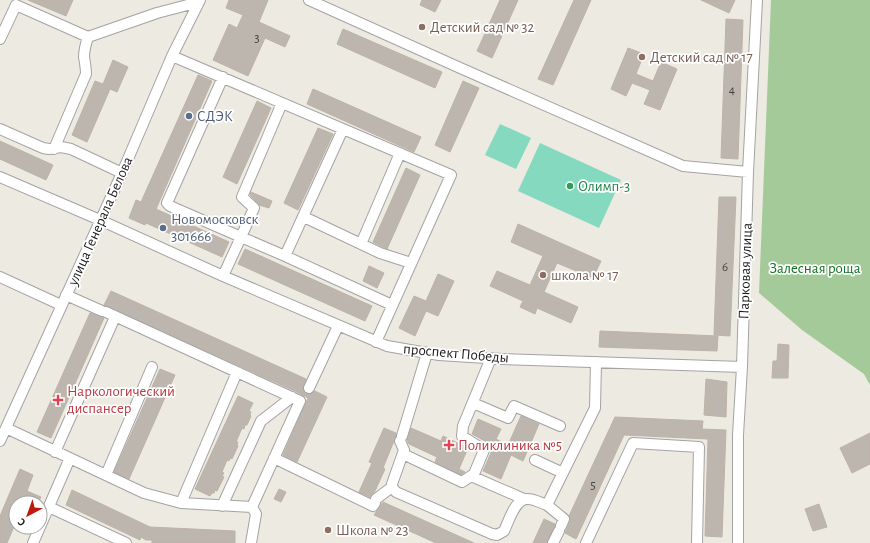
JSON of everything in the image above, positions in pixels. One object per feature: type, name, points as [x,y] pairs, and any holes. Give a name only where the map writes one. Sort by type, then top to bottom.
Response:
[{"type":"street","points":[[309,0],[683,166],[748,172]]},
{"type":"street","name":"Парковая улица","points":[[735,541],[748,172],[757,0]]},
{"type":"street","points":[[0,39],[16,5],[88,37],[197,1]]},
{"type":"street","name":"улица Генерала Белова","points":[[0,439],[122,173],[197,1]]},
{"type":"street","points":[[54,149],[86,74],[84,51],[88,37]]},
{"type":"street","points":[[172,56],[451,175],[376,342]]},
{"type":"street","points":[[222,77],[167,203],[170,206],[241,236],[392,304]]},
{"type":"street","points":[[223,276],[254,208],[242,197],[282,103]]},
{"type":"street","points":[[0,128],[43,148],[70,148],[122,173]]},
{"type":"street","points":[[286,256],[343,129]]},
{"type":"street","points":[[361,244],[400,153]]},
{"type":"street","name":"проспект Победы","points":[[0,177],[338,326],[376,342],[399,349],[427,353],[491,358],[742,366]]},
{"type":"street","points":[[304,217],[380,253],[411,263]]},
{"type":"street","points":[[0,277],[61,305]]},
{"type":"street","points":[[66,295],[237,372],[301,395]]},
{"type":"street","points":[[55,452],[108,313]]},
{"type":"street","points":[[252,507],[301,395],[338,326]]},
{"type":"street","points":[[274,458],[373,506],[376,501],[392,488],[393,478],[404,450],[401,438],[427,353]]},
{"type":"street","points":[[403,454],[462,482],[474,474],[484,450],[462,436],[464,426],[491,358]]},
{"type":"street","points":[[547,505],[595,408],[596,362]]},
{"type":"street","points":[[106,475],[152,367]]},
{"type":"street","points":[[181,503],[237,372]]},
{"type":"street","points":[[222,506],[261,421],[301,395]]},
{"type":"street","points":[[473,403],[508,418],[514,406],[560,426]]},
{"type":"street","points":[[6,428],[144,492],[181,503],[252,507]]},
{"type":"street","points":[[586,543],[633,443],[698,447],[697,543]]},
{"type":"street","points":[[33,543],[70,458]]},
{"type":"street","points":[[534,460],[563,473]]},
{"type":"street","points":[[471,476],[524,499],[529,499],[547,505],[564,519],[553,543]]},
{"type":"street","points":[[392,488],[396,492],[497,535],[504,531],[515,507],[524,499]]},
{"type":"street","points":[[49,507],[126,543]]},
{"type":"street","points":[[251,543],[256,514],[252,507]]},
{"type":"green space","name":"Залесная роща","points":[[771,0],[870,0],[870,385],[864,374],[802,330],[759,293]]},
{"type":"green space","points":[[500,124],[531,138],[516,169],[485,155]]},
{"type":"green space","name":"Олимп-3","points":[[540,143],[621,180],[599,228],[518,191]]},
{"type":"building","points":[[28,0],[73,0],[66,16]]},
{"type":"building","points":[[229,0],[268,0],[259,22],[290,36],[285,47],[265,38],[248,76],[213,60],[229,24],[237,28],[243,15],[226,8]]},
{"type":"building","points":[[422,0],[441,0],[435,12],[420,5]]},
{"type":"building","points":[[500,0],[518,0],[492,58],[477,51]]},
{"type":"building","points":[[574,0],[591,0],[553,85],[538,79]]},
{"type":"building","points":[[701,0],[735,0],[729,13]]},
{"type":"building","points":[[726,19],[743,20],[738,159],[721,158]]},
{"type":"building","points":[[343,29],[442,72],[435,88],[337,44]]},
{"type":"building","points":[[628,48],[644,54],[636,74],[653,81],[661,62],[677,69],[660,110],[644,104],[650,90],[632,83],[626,96],[611,89]]},
{"type":"building","points":[[113,60],[128,67],[117,92],[110,89],[87,142],[72,135],[95,81],[103,84]]},
{"type":"building","points":[[198,75],[212,81],[156,209],[229,242],[222,257],[146,223],[145,225],[129,218],[136,200],[141,202]]},
{"type":"building","points":[[463,81],[479,88],[450,152],[435,145]]},
{"type":"building","points":[[313,89],[421,137],[414,152],[307,104]]},
{"type":"building","points":[[257,101],[271,108],[237,184],[223,177]]},
{"type":"building","points":[[318,128],[333,134],[298,210],[284,203]]},
{"type":"building","points":[[0,141],[53,165],[46,180],[0,159]]},
{"type":"building","points":[[406,168],[420,175],[387,249],[373,242]]},
{"type":"building","points":[[251,192],[272,201],[269,208],[259,205],[250,195]]},
{"type":"building","points":[[719,197],[736,197],[730,336],[714,335]]},
{"type":"building","name":"школа № 17","points":[[518,224],[601,261],[593,278],[557,263],[544,292],[578,307],[571,323],[537,308],[535,314],[520,307],[523,301],[490,286],[497,271],[530,285],[543,256],[511,242]]},
{"type":"building","points":[[245,249],[372,306],[365,321],[238,264]]},
{"type":"building","points":[[369,266],[384,273],[377,288],[363,281]]},
{"type":"building","points":[[438,274],[454,281],[438,316],[426,311],[415,336],[399,328],[414,296],[426,301]]},
{"type":"building","points":[[111,291],[306,379],[303,388],[304,392],[309,394],[315,391],[327,397],[297,462],[283,455],[308,398],[105,306],[104,305]]},
{"type":"building","points":[[90,313],[104,318],[51,438],[37,432]]},
{"type":"building","points":[[600,331],[718,336],[717,351],[599,347]]},
{"type":"building","points":[[778,344],[789,345],[788,378],[772,378],[773,361],[777,361]]},
{"type":"building","points":[[160,369],[175,375],[129,479],[114,472]]},
{"type":"building","points":[[706,379],[727,382],[726,417],[704,415]]},
{"type":"building","points":[[238,396],[253,403],[249,411],[251,412],[251,416],[244,429],[242,428],[236,442],[238,442],[238,446],[232,459],[230,458],[229,461],[227,460],[222,472],[224,473],[222,476],[224,477],[217,491],[215,490],[210,496],[195,489]]},
{"type":"building","points":[[521,416],[539,424],[523,461],[511,455],[501,479],[483,471],[494,446],[472,434],[478,419],[501,429],[496,439],[508,445]]},
{"type":"building","points":[[615,417],[703,421],[702,429],[726,430],[722,537],[705,536],[708,439],[624,435],[576,539],[565,533],[570,521],[569,516]]},
{"type":"building","points":[[384,428],[396,433],[396,436],[383,468],[385,469],[375,491],[370,497],[359,492],[372,463],[369,462]]},
{"type":"building","points":[[411,428],[441,441],[443,436],[468,448],[459,469],[465,472],[461,475],[435,462],[437,457],[409,444],[407,440]]},
{"type":"building","points":[[870,433],[870,464],[852,473],[840,448]]},
{"type":"building","points":[[20,469],[33,475],[27,491],[36,495],[9,495]]},
{"type":"building","points":[[279,489],[286,492],[281,502],[274,499]]},
{"type":"building","points":[[72,490],[150,527],[235,531],[235,543],[152,543],[152,540],[146,540],[141,537],[140,540],[66,505]]},
{"type":"building","points":[[8,497],[8,535],[10,535],[7,543],[0,543],[0,516]]},
{"type":"building","points":[[383,502],[474,543],[436,543],[374,515]]},
{"type":"building","points":[[819,504],[827,527],[813,531],[805,509]]},
{"type":"building","points":[[544,519],[555,524],[555,526],[547,543],[533,543]]},
{"type":"place","name":"Детский сад № 32","points":[[422,27]]},
{"type":"place","name":"Детский сад № 17","points":[[642,57]]},
{"type":"place","name":"СДЭК","points":[[189,116]]},
{"type":"place","name":"Олимп-3","points":[[570,186]]},
{"type":"place","name":"Новомосковск 301666","points":[[163,228]]},
{"type":"place","name":"школа № 17","points":[[543,275]]},
{"type":"place","name":"Наркологический диспансер","points":[[58,400]]},
{"type":"place","name":"Поликлиника №5","points":[[449,445]]},
{"type":"place","name":"Школа № 23","points":[[328,530]]}]
